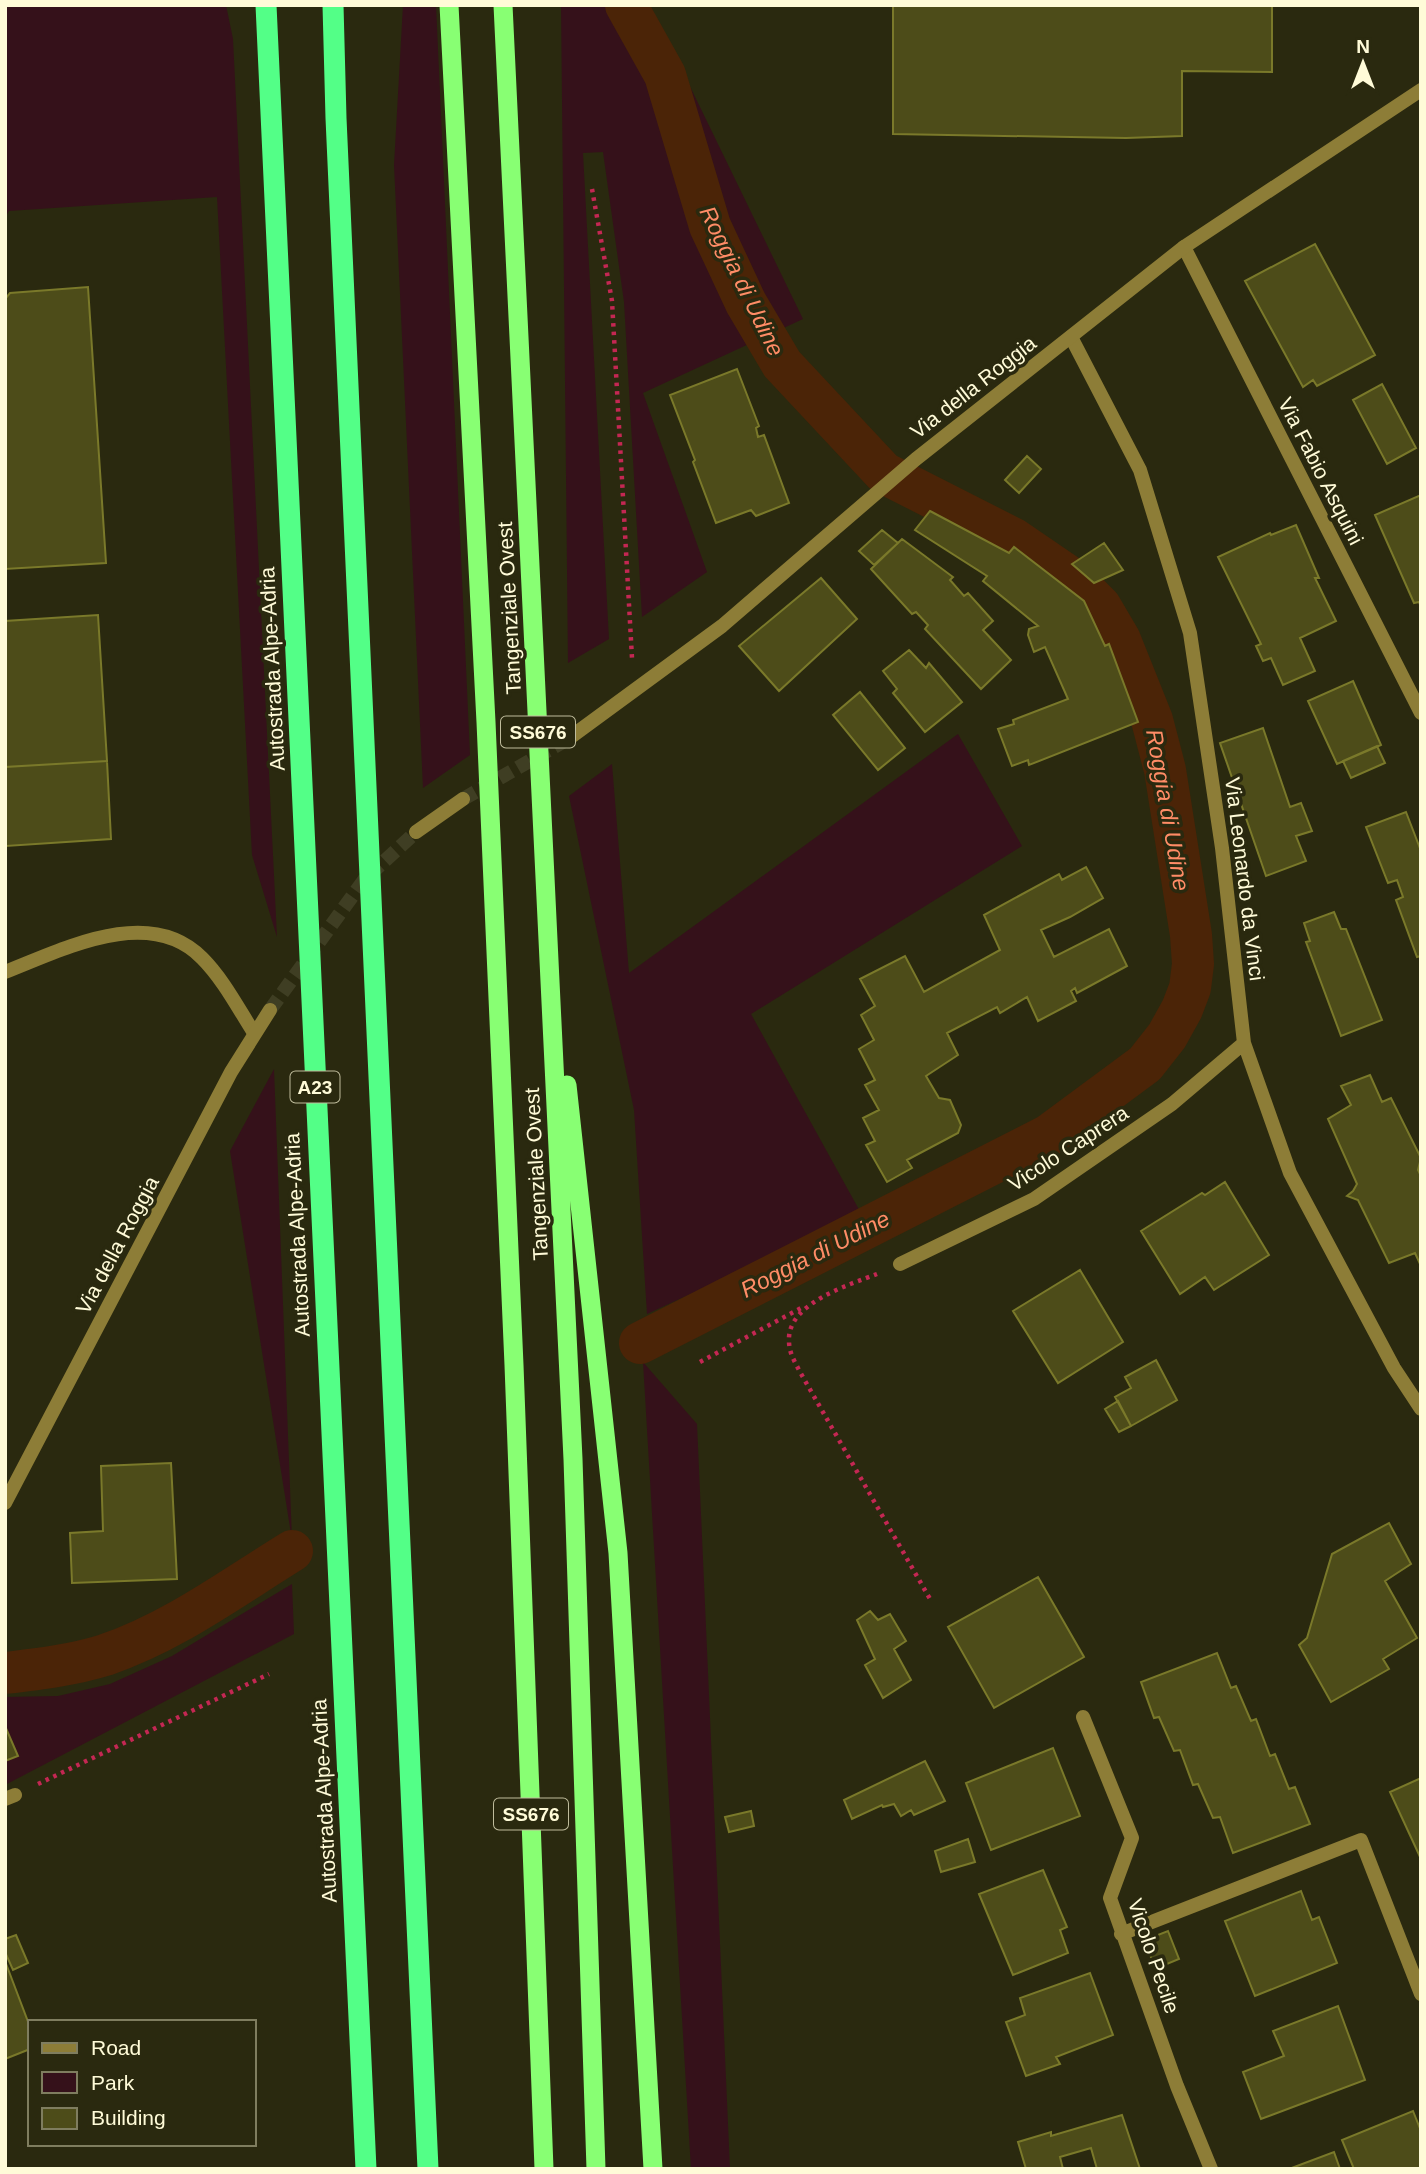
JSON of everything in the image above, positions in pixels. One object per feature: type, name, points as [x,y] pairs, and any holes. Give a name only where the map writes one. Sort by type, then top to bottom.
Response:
[{"type":"highway","name":"Autostrada Alpe-Adria","points":[[266,5],[366,2169]]},
{"type":"highway","points":[[333,5],[428,2169]]},
{"type":"highway","name":"Tangenziale Ovest","points":[[449,5],[486,722],[518,1459],[544,2169]]},
{"type":"highway","name":"Tangenziale Ovest","points":[[503,5],[573,1459],[596,2169]]},
{"type":"highway","points":[[545,887],[618,1553],[653,2169]]},
{"type":"street","name":"Via della Roggia","points":[[568,739],[722,626],[916,459],[1184,247],[1421,90]]},
{"type":"street","name":"Via Fabio Asquini","points":[[1184,247],[1421,713]]},
{"type":"street","name":"Via Leonardo da Vinci","points":[[1071,337],[1140,470],[1190,633],[1222,848],[1244,1043],[1290,1173],[1394,1368],[1421,1409]]},
{"type":"street","points":[[416,832],[463,799]]},
{"type":"street","points":[[5,972],[81,942],[126,932],[161,935],[183,943],[201,957],[254,1033]]},
{"type":"street","name":"Via della Roggia","points":[[5,1503],[231,1072],[270,1010]]},
{"type":"street","name":"Vicolo Caprera","points":[[900,1264],[1034,1199],[1172,1104],[1244,1043]]},
{"type":"street","name":"Vicolo Pecile","points":[[1083,1717],[1132,1838],[1110,1898],[1177,2086],[1211,2169]]},
{"type":"street","points":[[1121,1934],[1361,1840],[1421,1994]]},
{"type":"path","points":[[592,189],[611,302],[628,627]]},
{"type":"path","points":[[700,1362],[810,1304],[900,1264]]},
{"type":"path","points":[[810,1304],[790,1327],[788,1340],[791,1356],[930,1600]]},
{"type":"path","points":[[10,1797],[269,1674]]},
{"type":"green space","points":[[5,5],[226,5],[233,39],[277,937],[252,855],[217,197],[9,211],[5,218]]},
{"type":"green space","points":[[403,5],[436,5],[470,755],[423,788],[394,165]]},
{"type":"green space","points":[[561,5],[644,5],[683,72],[803,319],[643,393],[707,572],[642,617],[624,302],[603,152],[583,153],[609,639],[568,663]]},
{"type":"green space","points":[[958,734],[1022,846],[751,1014],[862,1215],[647,1314],[634,1110],[569,796],[612,764],[629,973]]},
{"type":"green space","points":[[274,1069],[292,1540],[230,1151]]},
{"type":"green space","points":[[643,1362],[697,1424],[730,2169],[691,2169]]},
{"type":"green space","points":[[292,1584],[294,1634],[5,1785],[5,1697],[58,1696],[110,1684],[172,1656]]},
{"type":"building","points":[[893,5],[1272,5],[1272,72],[1182,71],[1182,136],[1126,138],[893,134]]},
{"type":"building","points":[[1315,244],[1375,355],[1317,386],[1313,380],[1303,387],[1245,281]]},
{"type":"building","points":[[88,287],[106,563],[5,569],[5,299],[10,293]]},
{"type":"building","points":[[737,369],[759,426],[756,428],[758,437],[764,435],[789,503],[756,516],[751,510],[716,523],[670,395]]},
{"type":"building","points":[[1382,384],[1416,448],[1387,464],[1353,400]]},
{"type":"building","points":[[1027,456],[1041,469],[1019,493],[1005,480]]},
{"type":"building","points":[[1421,495],[1421,607],[1419,602],[1414,603],[1375,515]]},
{"type":"building","points":[[930,511],[1009,553],[1014,547],[1084,601],[1105,646],[1109,644],[1138,722],[1029,765],[1028,760],[1012,766],[998,729],[1014,724],[1013,720],[1068,699],[1045,647],[1034,652],[1028,635],[1029,629],[1038,626],[983,581],[987,576],[915,530]]},
{"type":"building","points":[[1296,525],[1319,578],[1315,578],[1336,621],[1300,638],[1315,671],[1283,685],[1271,658],[1263,661],[1256,646],[1261,644],[1218,557],[1270,533],[1271,535]]},
{"type":"building","points":[[882,530],[898,543],[874,565],[859,551]]},
{"type":"building","points":[[902,539],[953,577],[950,580],[964,596],[968,593],[993,621],[983,630],[1011,660],[981,689],[925,629],[928,625],[916,612],[912,614],[871,569]]},
{"type":"building","points":[[1104,543],[1123,570],[1094,583],[1072,564]]},
{"type":"building","points":[[821,578],[857,619],[779,691],[739,646]]},
{"type":"building","points":[[98,615],[107,761],[5,767],[5,621]]},
{"type":"building","points":[[909,650],[926,668],[929,663],[962,702],[925,732],[893,693],[897,689],[883,671]]},
{"type":"building","points":[[1353,681],[1381,745],[1337,764],[1308,701]]},
{"type":"building","points":[[860,692],[905,748],[878,770],[833,715]]},
{"type":"building","points":[[1263,728],[1290,807],[1301,803],[1312,831],[1296,836],[1306,861],[1266,876],[1220,743]]},
{"type":"building","points":[[1377,746],[1385,763],[1351,778],[1343,761]]},
{"type":"building","points":[[107,761],[111,839],[6,846],[5,767]]},
{"type":"building","points":[[1406,812],[1421,851],[1421,956],[1417,957],[1396,900],[1403,897],[1397,880],[1388,883],[1366,827]]},
{"type":"building","points":[[1086,867],[1103,898],[1041,930],[1054,957],[1109,929],[1127,966],[1077,993],[1075,988],[1071,991],[1076,1001],[1038,1021],[1027,997],[1000,1013],[997,1007],[947,1033],[958,1055],[926,1076],[939,1098],[950,1100],[961,1125],[958,1133],[907,1160],[912,1168],[887,1182],[866,1145],[875,1141],[863,1118],[879,1110],[865,1085],[875,1080],[859,1049],[874,1040],[861,1015],[875,1006],[860,979],[905,956],[924,992],[1000,950],[984,915],[1059,874],[1062,880]]},
{"type":"building","points":[[1334,912],[1341,929],[1346,929],[1382,1020],[1341,1036],[1306,942],[1310,941],[1304,923]]},
{"type":"building","points":[[1370,1075],[1382,1102],[1391,1098],[1421,1158],[1418,1170],[1421,1176],[1421,1266],[1415,1253],[1389,1263],[1358,1200],[1347,1196],[1357,1184],[1328,1119],[1351,1105],[1341,1086]]},
{"type":"building","points":[[1225,1182],[1269,1255],[1214,1290],[1205,1277],[1180,1294],[1141,1231]]},
{"type":"building","points":[[1080,1270],[1123,1342],[1058,1383],[1013,1311]]},
{"type":"building","points":[[1156,1360],[1177,1400],[1131,1426],[1115,1397],[1131,1388],[1125,1377]]},
{"type":"building","points":[[1118,1401],[1131,1426],[1119,1432],[1105,1409]]},
{"type":"building","points":[[171,1463],[177,1579],[72,1583],[70,1533],[103,1531],[101,1466]]},
{"type":"building","points":[[1389,1523],[1411,1564],[1385,1581],[1417,1638],[1383,1659],[1389,1669],[1331,1702],[1299,1645],[1307,1638],[1332,1554]]},
{"type":"building","points":[[1038,1577],[1084,1657],[994,1708],[948,1627]]},
{"type":"building","points":[[870,1611],[878,1620],[890,1614],[906,1641],[894,1649],[911,1680],[883,1698],[865,1665],[875,1659],[857,1620]]},
{"type":"building","points":[[1217,1653],[1231,1688],[1236,1686],[1251,1721],[1256,1719],[1270,1756],[1275,1754],[1289,1789],[1295,1787],[1310,1824],[1233,1853],[1220,1817],[1213,1818],[1198,1784],[1193,1785],[1180,1750],[1174,1751],[1159,1717],[1154,1718],[1141,1682]]},
{"type":"building","points":[[5,1726],[18,1756],[5,1761]]},
{"type":"building","points":[[1053,1748],[1080,1816],[991,1850],[966,1783]]},
{"type":"building","points":[[925,1761],[945,1801],[914,1815],[911,1810],[901,1816],[894,1804],[882,1805],[852,1819],[844,1800]]},
{"type":"building","points":[[1421,1778],[1421,1859],[1390,1792]]},
{"type":"building","points":[[751,1811],[754,1826],[729,1832],[725,1817]]},
{"type":"building","points":[[968,1839],[975,1862],[941,1872],[935,1851]]},
{"type":"building","points":[[1043,1870],[1067,1927],[1060,1930],[1068,1953],[1013,1975],[979,1894]]},
{"type":"building","points":[[1301,1891],[1312,1920],[1319,1917],[1337,1963],[1255,1996],[1225,1921]]},
{"type":"building","points":[[1168,1931],[1179,1959],[1155,1969],[1145,1940]]},
{"type":"building","points":[[16,1935],[28,1963],[13,1970],[5,1952],[5,1939]]},
{"type":"building","points":[[5,1961],[28,2022],[28,2050],[5,2059]]},
{"type":"building","points":[[1090,1973],[1113,2035],[1056,2057],[1060,2064],[1026,2076],[1006,2022],[1025,2015],[1020,1998]]},
{"type":"building","points":[[1338,2006],[1365,2080],[1261,2119],[1243,2072],[1284,2056],[1273,2031]]},
{"type":"building","points":[[1413,2111],[1421,2131],[1421,2169],[1354,2169],[1342,2140]]},
{"type":"building","points":[[1122,2115],[1140,2169],[1097,2169],[1091,2148],[1060,2157],[1063,2169],[1026,2169],[1018,2142],[1051,2132],[1051,2136]]},
{"type":"building","points":[[1334,2152],[1340,2169],[1289,2169]]},
{"type":"waterway","name":"Roggia di Udine","points":[[626,5],[665,75],[710,226],[746,303],[782,364],[884,473],[1014,539],[1074,580],[1100,606],[1120,640],[1152,720],[1165,770],[1191,935],[1193,964],[1190,988],[1182,1009],[1167,1036],[1145,1064],[1049,1135],[640,1343]]},
{"type":"waterway","name":"Roggia di Udine","points":[[5,1673],[81,1661],[130,1645],[178,1622],[292,1551]]},
{"type":"tunnel","points":[[463,799],[568,739]]},
{"type":"tunnel","points":[[270,1010],[364,880],[416,832]]}]
